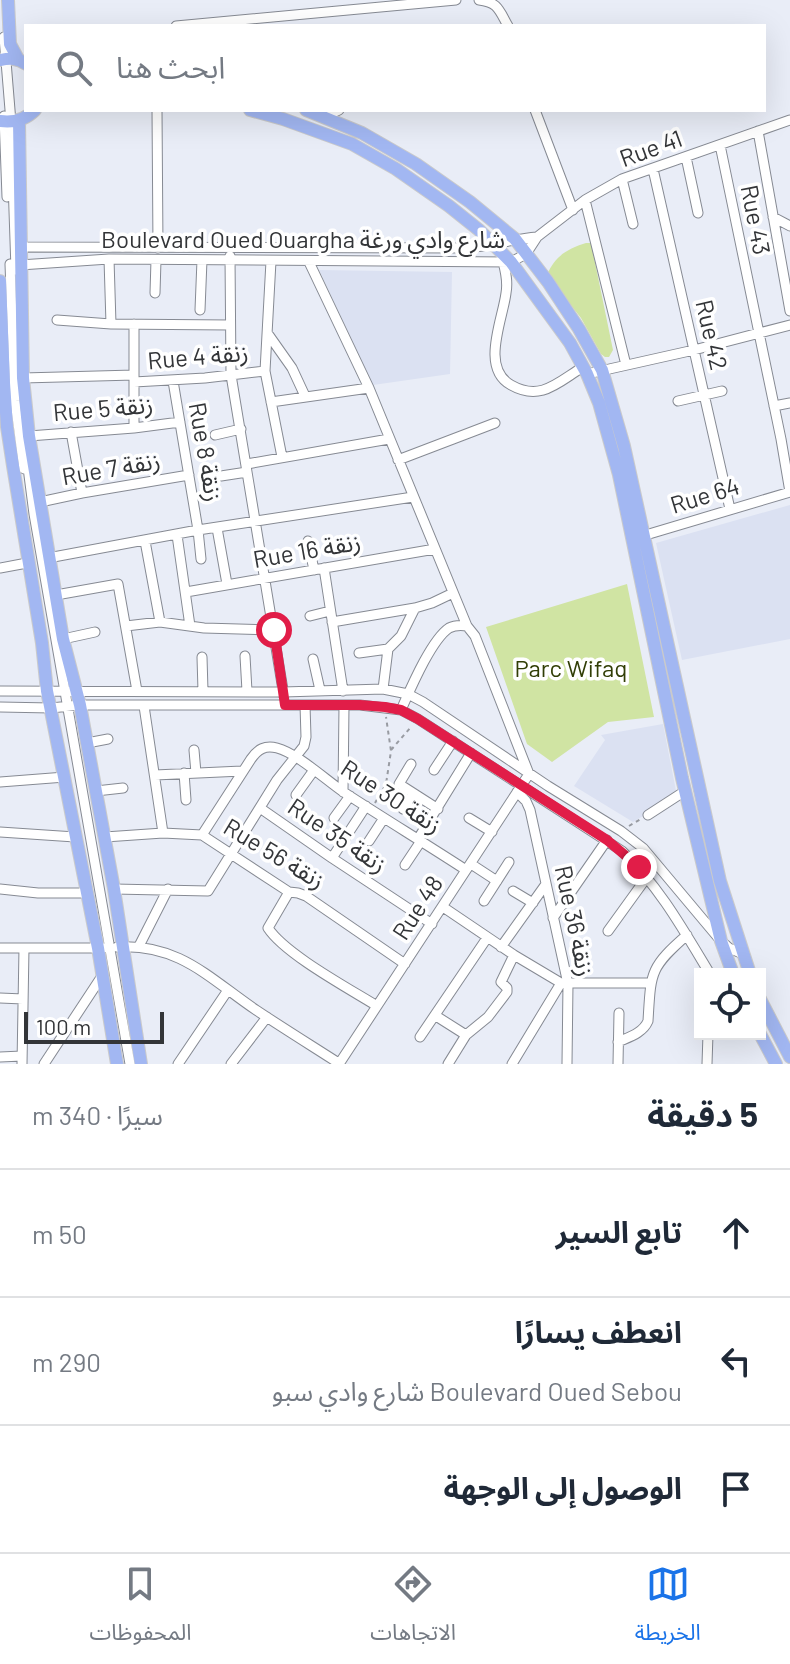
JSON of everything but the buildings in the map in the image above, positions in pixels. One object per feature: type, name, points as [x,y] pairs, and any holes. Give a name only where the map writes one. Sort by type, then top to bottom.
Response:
[{"type":"main road","points":[[5,0],[10,60]]},
{"type":"main road","points":[[33,112],[28,117],[8,122],[20,247],[23,378],[29,436],[63,639],[65,777],[87,893],[104,948],[102,976],[117,1064]]},
{"type":"main road","points":[[257,112],[352,144],[396,169],[449,206],[495,245],[570,343],[599,403],[638,537],[686,728],[720,881],[748,968]]},
{"type":"main road","points":[[312,112],[362,133],[416,164],[515,239],[548,282],[602,370],[624,446],[672,731],[721,941],[731,968]]},
{"type":"main road","points":[[0,281],[6,467],[42,643],[62,691],[65,707],[87,743],[124,947],[141,1064]]},
{"type":"main road","points":[[672,731],[686,728]]},
{"type":"main road","points":[[685,791],[699,788]]},
{"type":"main road","points":[[766,1011],[790,1057]]},
{"type":"main road","points":[[763,1040],[776,1064]]},
{"type":"street","points":[[198,24],[456,0]]},
{"type":"street","points":[[479,0],[491,1],[507,24]]},
{"type":"street","points":[[0,29],[10,60],[8,122],[15,401],[30,513],[62,691]]},
{"type":"street","points":[[157,112],[158,248]]},
{"type":"street","points":[[325,116],[334,112]]},
{"type":"street","points":[[536,112],[573,210]]},
{"type":"street","name":"Rue 41","points":[[537,237],[585,200],[622,179],[790,120]]},
{"type":"street","points":[[758,131],[790,311]]},
{"type":"street","name":"Rue 43","points":[[720,145],[774,406],[785,438],[790,492]]},
{"type":"street","points":[[686,157],[698,213]]},
{"type":"street","name":"Rue 42","points":[[653,169],[730,509]]},
{"type":"street","points":[[622,179],[633,224]]},
{"type":"street","points":[[585,200],[626,365]]},
{"type":"street","points":[[773,217],[789,224]]},
{"type":"street","name":"Boulevard Oued Ouargha شارع وادي ورغة","points":[[20,247],[451,248],[495,245],[537,237]]},
{"type":"street","name":"Boulevard Oued Ouargha شارع وادي ورغة","points":[[20,265],[109,259],[507,262],[526,254],[537,237]]},
{"type":"street","points":[[230,248],[231,375],[285,705]]},
{"type":"street","points":[[109,259],[111,324]]},
{"type":"street","points":[[155,293],[156,260]]},
{"type":"street","points":[[200,310],[202,260]]},
{"type":"street","points":[[271,261],[265,371],[282,457]]},
{"type":"street","points":[[309,262],[369,388],[467,626],[475,636],[529,774]]},
{"type":"street","points":[[507,262],[506,292],[495,358],[506,382],[531,393],[540,392],[585,370],[626,365],[790,325]]},
{"type":"street","points":[[57,320],[111,324],[230,325]]},
{"type":"street","points":[[134,324],[134,428]]},
{"type":"street","points":[[268,334],[292,368],[305,396]]},
{"type":"street","name":"Rue 4 زنقة","points":[[23,378],[173,381],[265,371]]},
{"type":"street","name":"Rue 8 زنقة","points":[[173,381],[201,559]]},
{"type":"street","points":[[271,402],[369,388]]},
{"type":"street","points":[[678,401],[722,391]]},
{"type":"street","points":[[774,406],[790,403]]},
{"type":"street","name":"Rue 5 زنقة","points":[[29,436],[180,422]]},
{"type":"street","points":[[398,460],[495,423]]},
{"type":"street","points":[[215,435],[241,429]]},
{"type":"street","points":[[71,432],[82,493]]},
{"type":"street","points":[[221,476],[282,457],[389,439]]},
{"type":"street","name":"Rue 7 زنقة","points":[[40,502],[189,475]]},
{"type":"street","name":"Rue 64","points":[[638,537],[790,492]]},
{"type":"street","points":[[48,558],[198,530],[413,497]]},
{"type":"street","points":[[217,528],[227,584]]},
{"type":"street","points":[[177,535],[190,626]]},
{"type":"street","points":[[145,541],[160,622]]},
{"type":"street","points":[[308,541],[319,569],[331,617],[343,691]]},
{"type":"street","name":"Rue 16 زنقة","points":[[186,592],[435,549]]},
{"type":"street","points":[[0,568],[27,563]]},
{"type":"street","points":[[56,595],[118,584],[137,691]]},
{"type":"street","points":[[310,616],[331,617],[415,608],[453,593]]},
{"type":"street","points":[[359,653],[388,649],[401,636],[415,608]]},
{"type":"street","points":[[126,626],[160,622],[274,630]]},
{"type":"street","points":[[401,710],[440,637],[454,626],[467,626]]},
{"type":"street","points":[[63,639],[95,632]]},
{"type":"street","points":[[383,689],[388,649]]},
{"type":"street","points":[[245,656],[247,691]]},
{"type":"street","points":[[202,657],[203,691]]},
{"type":"street","points":[[313,659],[320,690]]},
{"type":"street","points":[[0,691],[283,692],[383,689],[408,694],[643,848],[721,941],[743,954]]},
{"type":"street","points":[[0,707],[305,705],[401,710],[471,753],[519,789],[622,851],[647,877],[706,968]]},
{"type":"street","points":[[114,889],[208,891],[306,742],[305,705]]},
{"type":"street","points":[[144,706],[163,833]]},
{"type":"street","points":[[334,818],[346,794],[344,706]]},
{"type":"street","points":[[65,707],[104,948],[127,1064]]},
{"type":"street","points":[[87,743],[108,739]]},
{"type":"street","points":[[434,770],[453,741]]},
{"type":"street","points":[[202,835],[258,750],[265,747],[281,749],[294,757]]},
{"type":"street","points":[[194,750],[196,773]]},
{"type":"street","points":[[405,865],[471,753]]},
{"type":"street","name":"Rue 30 زنقة","points":[[294,757],[420,840],[497,881]]},
{"type":"street","points":[[411,764],[399,784],[438,809]]},
{"type":"street","points":[[296,795],[314,770]]},
{"type":"street","points":[[155,775],[242,771]]},
{"type":"street","points":[[184,773],[186,800]]},
{"type":"street","name":"Rue 48","points":[[340,1064],[529,774]]},
{"type":"street","points":[[0,782],[65,777]]},
{"type":"street","points":[[96,791],[123,788]]},
{"type":"street","name":"Rue 36 زنقة","points":[[519,789],[530,810],[553,918],[564,984],[567,1064]]},
{"type":"street","points":[[648,815],[685,791]]},
{"type":"street","points":[[403,809],[413,793]]},
{"type":"street","name":"Rue 35 زنقة","points":[[260,808],[432,924]]},
{"type":"street","points":[[332,858],[368,808]]},
{"type":"street","points":[[369,841],[384,818]]},
{"type":"street","points":[[469,818],[492,832]]},
{"type":"street","points":[[0,842],[0,832],[75,837]]},
{"type":"street","name":"Rue 56 زنقة","points":[[105,837],[163,833],[202,835],[289,892],[306,896],[405,964]]},
{"type":"street","points":[[553,918],[607,840]]},
{"type":"street","points":[[484,901],[509,862]]},
{"type":"street","points":[[608,931],[647,877]]},
{"type":"street","points":[[501,947],[546,884]]},
{"type":"street","points":[[0,889],[87,893]]},
{"type":"street","points":[[139,946],[168,889]]},
{"type":"street","points":[[513,891],[533,903]]},
{"type":"street","points":[[289,892],[268,928],[273,935],[303,959],[377,1006]]},
{"type":"street","points":[[443,907],[501,947],[564,984],[650,983]]},
{"type":"street","points":[[618,1042],[645,1026],[648,1021],[650,983],[658,963],[687,935]]},
{"type":"street","points":[[420,1037],[487,938]]},
{"type":"street","points":[[0,948],[139,946],[183,959],[340,1064]]},
{"type":"street","points":[[0,1057],[22,1060],[24,948]]},
{"type":"street","points":[[448,1064],[466,1035],[488,1017],[507,992],[502,978],[514,955]]},
{"type":"street","points":[[44,1064],[102,976]]},
{"type":"street","points":[[512,1064],[564,984]]},
{"type":"street","points":[[178,1064],[228,990]]},
{"type":"street","points":[[0,998],[23,999]]},
{"type":"street","points":[[618,1064],[619,1013]]},
{"type":"street","points":[[436,1016],[466,1035]]},
{"type":"street","points":[[231,1064],[267,1017]]},
{"type":"street","points":[[707,1064],[708,1040]]},
{"type":"path","points":[[368,808],[386,784],[391,751],[385,707]]},
{"type":"path","points":[[391,751],[418,719]]},
{"type":"path","points":[[629,827],[648,815]]},
{"type":"shaded area","points":[[319,270],[452,272],[450,374],[373,385]]},
{"type":"shaded area","points":[[790,505],[790,639],[682,660],[656,543]]},
{"type":"shaded area","points":[[663,724],[677,796],[633,822],[574,786],[605,740],[601,735]]},
{"type":"green space","points":[[591,243],[613,350],[609,357],[601,354],[581,318],[547,275],[562,254]]},
{"type":"green space","name":"Parc Wifaq","points":[[627,584],[654,717],[608,722],[552,762],[527,744],[486,627]]},
{"type":"route","points":[[274,630],[285,705],[360,705],[401,710],[607,840],[639,867]]}]
